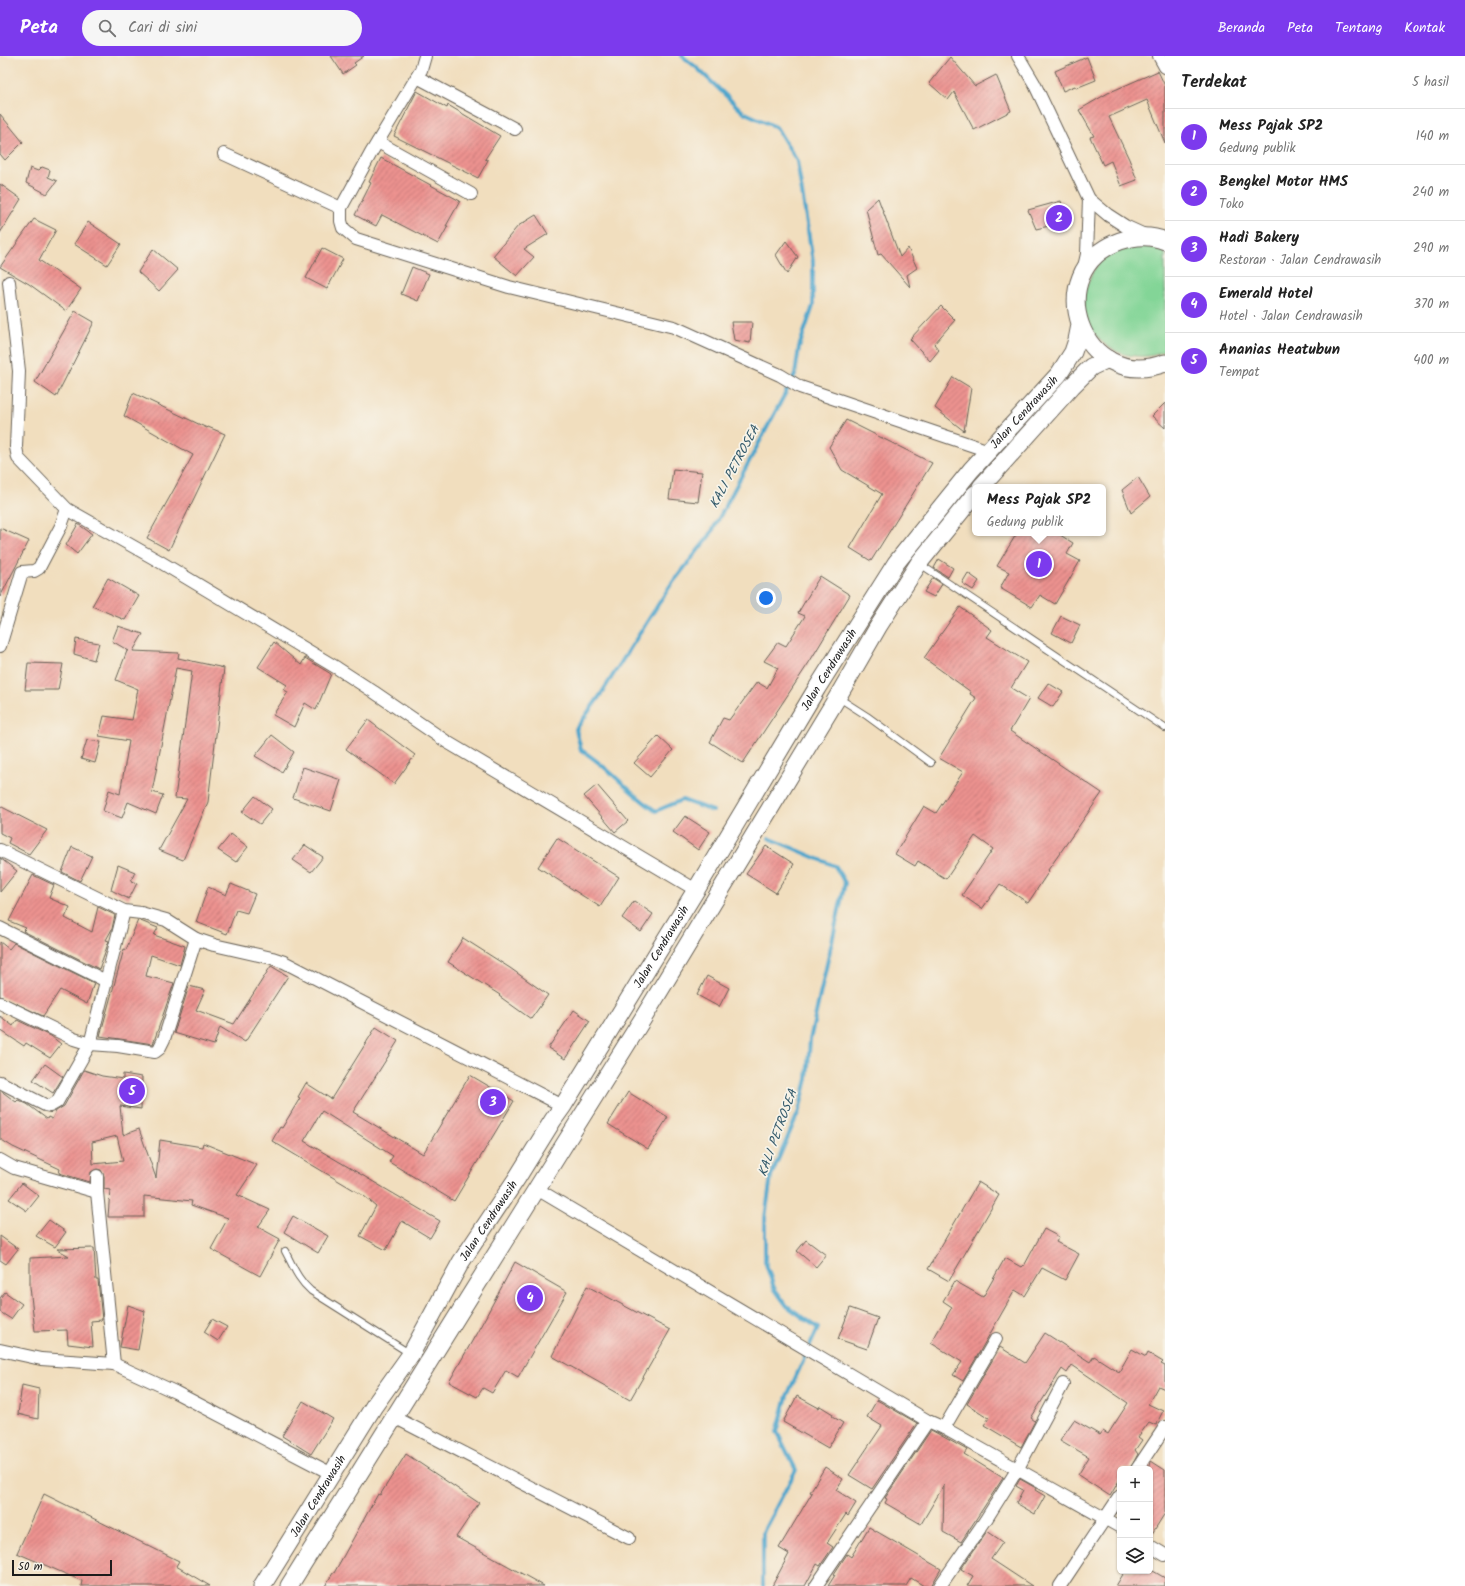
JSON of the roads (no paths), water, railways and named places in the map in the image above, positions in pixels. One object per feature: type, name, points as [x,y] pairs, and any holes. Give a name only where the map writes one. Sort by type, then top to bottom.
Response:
[{"type":"main road","name":"Jalan Cendrawasih","points":[[1158,239],[1129,238],[1110,245],[1094,258],[1082,275],[1077,292],[1076,309],[1080,325],[1086,339],[1096,350],[1108,359],[1132,368],[1145,368],[1165,363]]},
{"type":"main road","name":"Jalan Cendrawasih","points":[[262,1586],[374,1406],[411,1354],[461,1262],[563,1106],[696,890],[817,688],[896,563],[971,470],[1059,374],[1073,352],[1078,340],[1080,325]]},
{"type":"main road","name":"Jalan Cendrawasih","points":[[984,484],[1072,386],[1091,368],[1108,359]]},
{"type":"main road","name":"Jalan Cendrawasih","points":[[289,1586],[642,1020],[837,698],[878,627],[919,563],[972,498]]},
{"type":"street","points":[[1018,56],[1034,84],[1089,199],[1108,215],[1125,226],[1158,239]]},
{"type":"street","points":[[1159,56],[1165,67]]},
{"type":"street","points":[[426,58],[417,77],[341,208],[341,221],[343,228],[356,239],[509,287],[674,327],[780,375],[800,387],[989,451]]},
{"type":"street","points":[[417,77],[515,129]]},
{"type":"street","points":[[378,142],[471,194]]},
{"type":"street","points":[[224,154],[341,208]]},
{"type":"street","points":[[1082,275],[1087,254],[1089,199]]},
{"type":"street","points":[[8,282],[19,371],[16,447],[18,458],[67,509],[157,560],[337,668],[447,742],[696,890]]},
{"type":"street","points":[[0,646],[22,572],[34,571],[38,568],[61,526],[67,509]]},
{"type":"street","points":[[0,850],[124,911],[141,913],[166,920],[196,939],[223,948],[272,958],[284,962],[563,1106]]},
{"type":"street","points":[[0,1082],[45,1105],[54,1105],[61,1096],[90,1044],[124,911]]},
{"type":"street","points":[[0,928],[106,981]]},
{"type":"street","points":[[0,1003],[74,1039],[90,1044],[118,1046],[155,1052],[159,1049],[164,1039],[196,939]]},
{"type":"street","points":[[0,1160],[14,1168],[97,1192]]},
{"type":"street","points":[[97,1176],[97,1192],[114,1364]]},
{"type":"street","points":[[537,1189],[928,1421],[944,1428],[1117,1525]]},
{"type":"street","points":[[944,1428],[996,1339]]},
{"type":"street","points":[[0,1350],[41,1359],[114,1364],[175,1392],[332,1474]]},
{"type":"street","points":[[940,1586],[985,1521],[1017,1470],[1063,1384]]},
{"type":"street","points":[[394,1417],[629,1538]]},
{"type":"street","points":[[816,1586],[928,1421]]},
{"type":"street","points":[[1139,1466],[1165,1427]]},
{"type":"street","points":[[1060,1586],[1117,1500]]},
{"type":"street","points":[[1153,1548],[1165,1555]]},
{"type":"lane","points":[[919,563],[1165,728]]},
{"type":"lane","points":[[837,698],[867,716],[931,762]]},
{"type":"lane","points":[[286,1251],[297,1276],[311,1292],[411,1354]]},
{"type":"waterway","name":"KALI PETROSEA","points":[[682,56],[696,67],[743,112],[776,127],[797,161],[813,262],[813,306],[799,347],[795,375],[710,535],[670,586],[599,697],[576,729],[581,750],[601,764],[656,811],[682,800],[713,811]]},
{"type":"waterway","name":"KALI PETROSEA","points":[[763,1586],[763,1532],[796,1470],[777,1432],[787,1396],[818,1328],[787,1306],[774,1288],[765,1261],[765,1218],[771,1176],[799,1111],[807,1079],[810,1040],[845,883],[835,866],[769,838]]},
{"type":"place","name":"Bengkel Motor HMS","points":[[1059,218]]},
{"type":"place","name":"Mess Pajak SP2","points":[[1039,564]]},
{"type":"place","name":"Ananias Heatubun","points":[[132,1091]]},
{"type":"place","name":"Hadi Bakery","points":[[493,1102]]},
{"type":"place","name":"Emerald Hotel","points":[[530,1298]]}]
